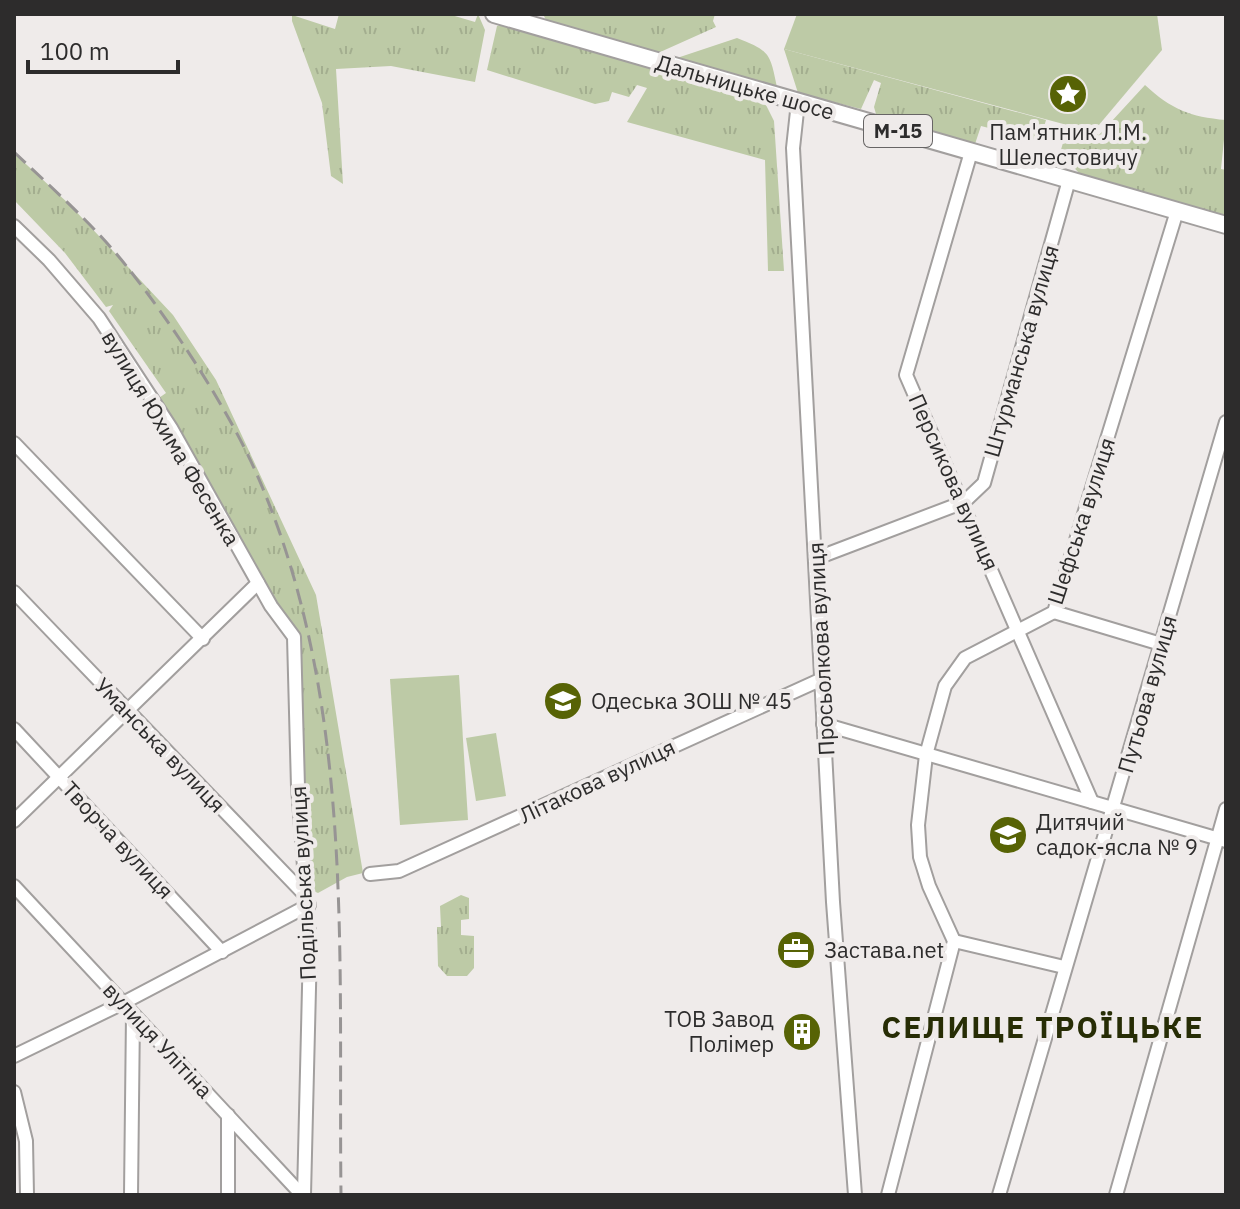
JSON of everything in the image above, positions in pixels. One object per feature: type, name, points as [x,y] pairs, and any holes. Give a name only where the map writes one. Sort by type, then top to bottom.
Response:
[{"type":"main road","name":"Дальницьке шосе","points":[[494,14],[1226,225]]},
{"type":"street","name":"Просьолкова вулиця","points":[[798,102],[793,148],[817,558],[823,724],[845,1092],[855,1195]]},
{"type":"street","name":"Персикова вулиця","points":[[971,152],[906,375],[964,502],[1092,802]]},
{"type":"street","name":"Штурманська вулиця","points":[[964,502],[984,483],[1069,180]]},
{"type":"street","name":"Шефська вулиця","points":[[954,941],[929,886],[920,857],[918,825],[926,755],[945,686],[965,658],[1054,612],[1177,211]]},
{"type":"street","name":"вулиця Юхима Фесенка","points":[[14,226],[49,260],[99,318],[171,428],[258,583]]},
{"type":"street","name":"Путьова вулиця","points":[[999,1195],[1226,422]]},
{"type":"street","points":[[15,446],[203,639]]},
{"type":"street","points":[[817,558],[964,502]]},
{"type":"street","points":[[14,821],[258,583]]},
{"type":"street","name":"Подільська вулиця","points":[[258,583],[294,637],[298,787],[308,901],[303,1195]]},
{"type":"street","name":"Уманська вулиця","points":[[14,592],[308,901]]},
{"type":"street","points":[[1054,612],[1161,644]]},
{"type":"street","name":"Літакова вулиця","points":[[370,874],[399,871],[822,679]]},
{"type":"street","points":[[823,724],[1222,840]]},
{"type":"street","name":"Творча вулиця","points":[[14,729],[222,952]]},
{"type":"street","points":[[1116,1195],[1222,840],[1226,809]]},
{"type":"street","name":"вулиця Улітіна","points":[[14,886],[303,1195]]},
{"type":"street","points":[[14,1056],[222,952],[308,901]]},
{"type":"street","points":[[888,1195],[954,941],[1064,967]]},
{"type":"street","points":[[131,1195],[133,1014]]},
{"type":"street","points":[[14,1092],[26,1141],[27,1195]]},
{"type":"street","points":[[228,1115],[228,1195]]},
{"type":"green space","points":[[339,14],[448,14],[475,22],[478,14],[485,30],[475,82],[391,66],[336,69],[343,184],[331,176],[322,103],[292,21],[292,15],[335,29]]},
{"type":"green space","points":[[543,14],[715,14],[713,21],[716,27],[658,53],[548,24]]},
{"type":"green space","points":[[797,14],[1157,14],[1162,50],[1093,132],[784,49]]},
{"type":"green space","points":[[505,23],[766,105],[774,121],[784,271],[768,271],[765,160],[627,122],[647,88],[637,85],[629,97],[612,92],[609,101],[595,104],[487,70],[497,26]]},
{"type":"green space","points":[[737,38],[756,46],[767,55],[777,87],[677,58]]},
{"type":"green space","points":[[784,49],[1046,120],[1040,141],[981,126],[975,144],[876,114],[874,107],[881,83],[874,80],[861,109],[798,93]]},
{"type":"green space","points":[[1145,85],[1182,110],[1226,120],[1221,169],[1226,170],[1226,218],[1080,174],[1060,153],[1068,126],[1099,135]]},
{"type":"green space","points":[[14,153],[69,204],[173,315],[216,380],[316,595],[363,873],[347,877],[318,893],[309,889],[294,635],[156,400],[166,393],[109,311],[113,305],[106,307],[65,253],[14,200]]},
{"type":"green space","points":[[459,675],[468,820],[400,825],[390,679]]},
{"type":"green space","points":[[496,733],[506,796],[476,801],[466,738]]},
{"type":"green space","points":[[461,895],[469,898],[469,919],[461,920],[461,935],[474,936],[474,968],[467,976],[447,976],[438,966],[440,906]]},
{"type":"railway","points":[[14,152],[102,237],[180,339],[242,443],[287,554],[310,643],[326,734],[335,826],[339,918],[341,1195]]},
{"type":"place","name":"Пам'ятник Л.М. Шелестовичу","points":[[1068,94]]},
{"type":"place","name":"Одеська ЗОШ № 45","points":[[563,701]]},
{"type":"place","name":"Дитячий садок-ясла № 9","points":[[1008,835]]},
{"type":"place","name":"Застава.net","points":[[796,950]]},
{"type":"place","name":"ТОВ Завод Полімер","points":[[802,1032]]},
{"type":"district","name":"СЕЛИЩЕ ТРОЇЦЬКЕ","points":[[1043,1028]]}]
